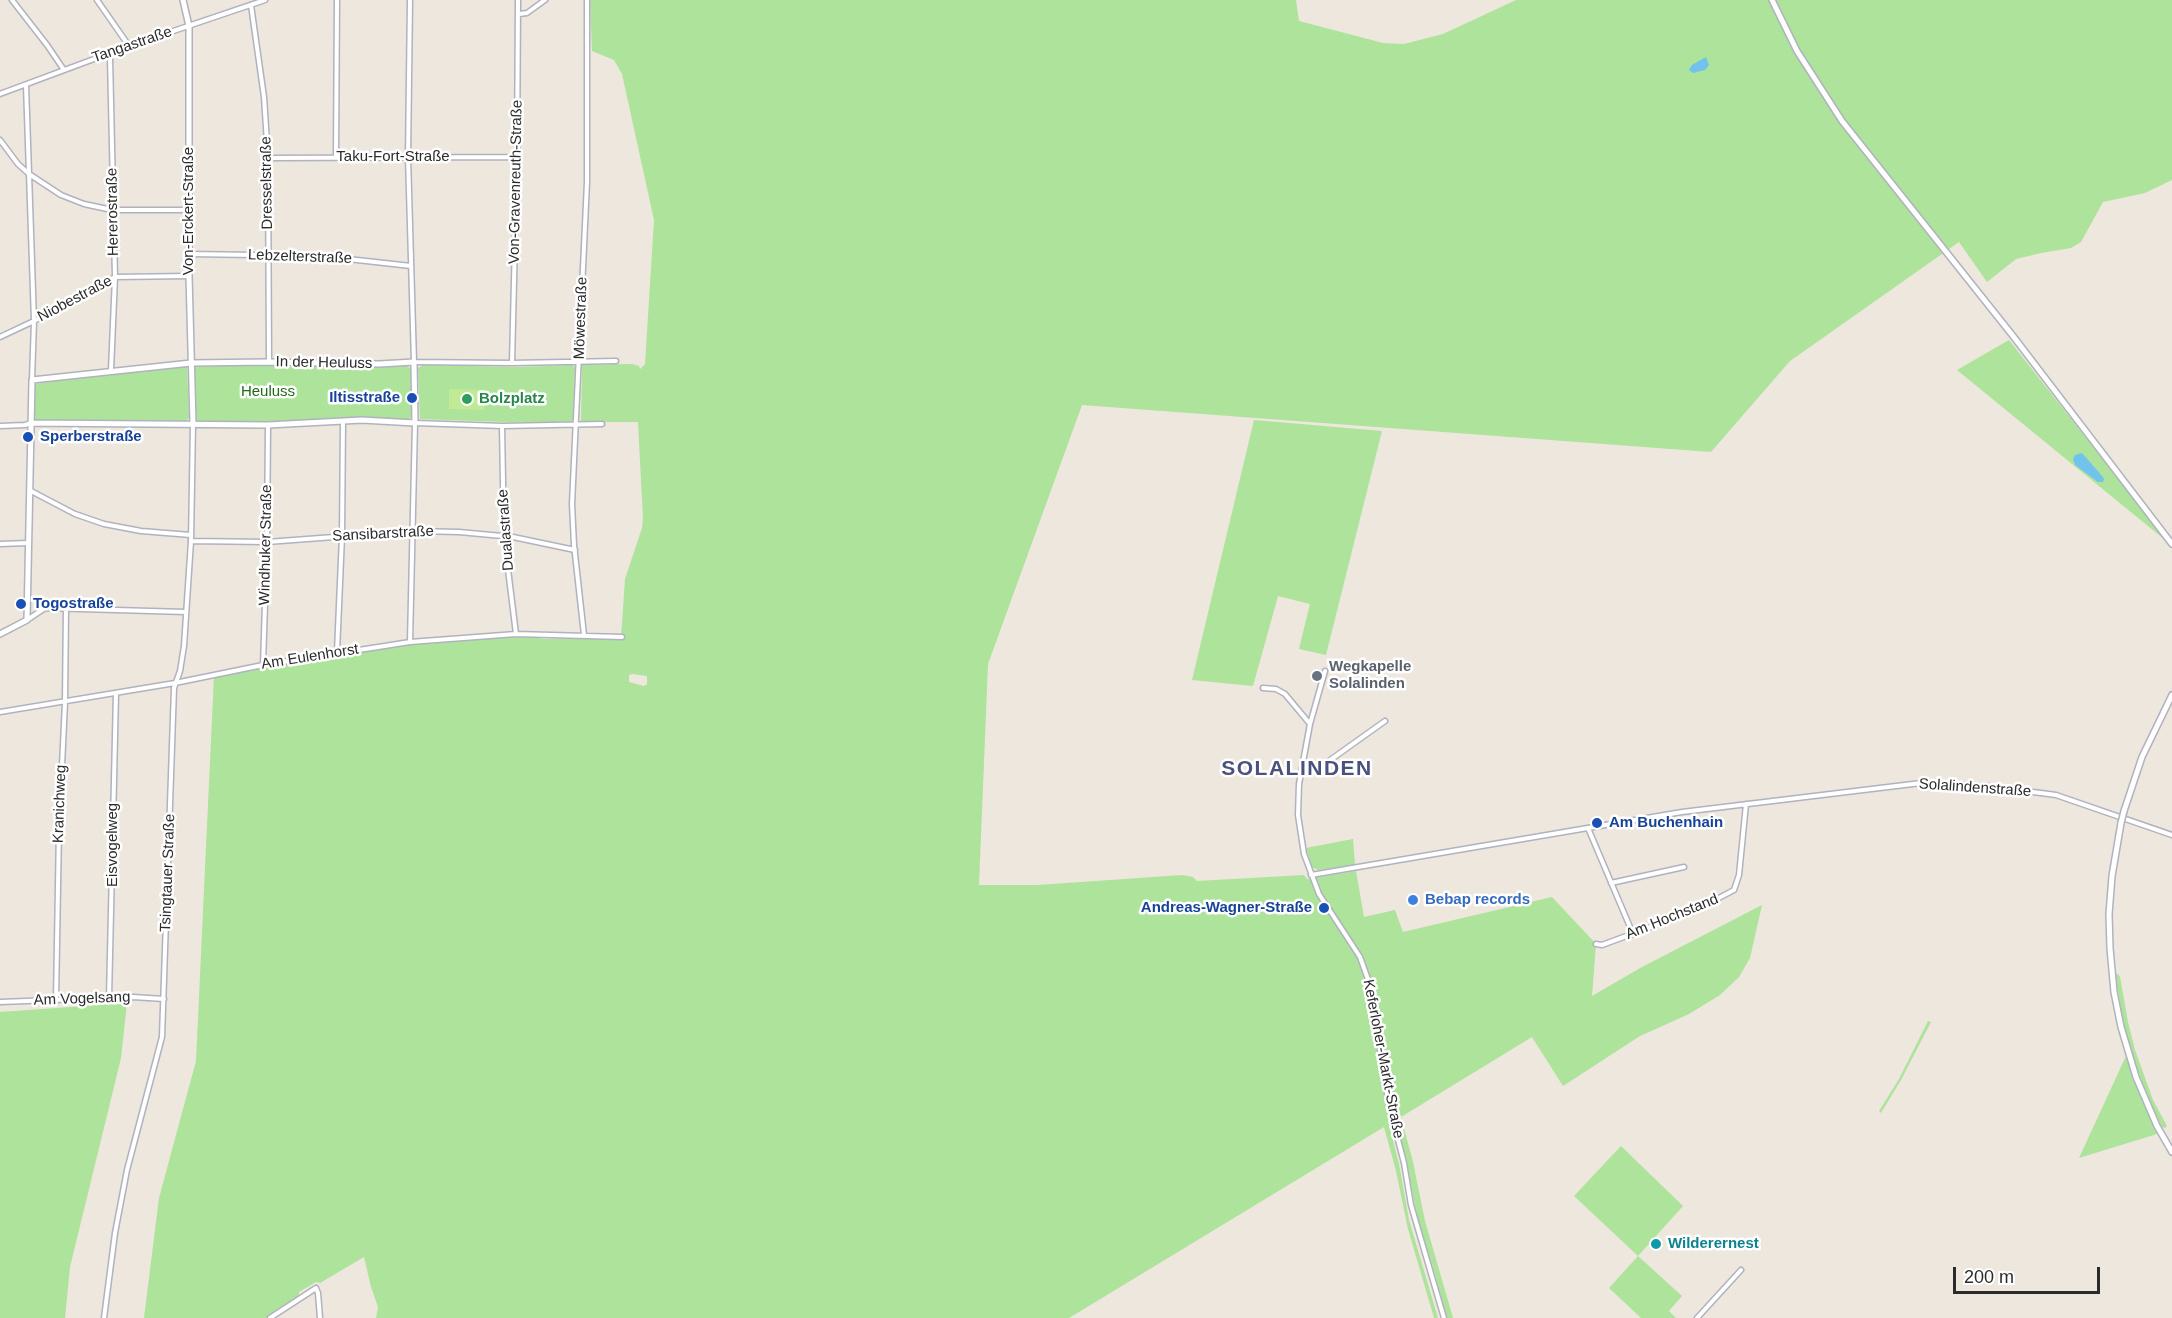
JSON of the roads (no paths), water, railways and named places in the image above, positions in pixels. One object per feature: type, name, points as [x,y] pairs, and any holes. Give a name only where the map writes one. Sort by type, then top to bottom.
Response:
[{"type":"street","points":[[12,0],[64,70]]},
{"type":"street","points":[[97,0],[129,45]]},
{"type":"street","name":"Von-Erckert-Straße","points":[[183,0],[189,26],[189,276],[193,423]]},
{"type":"street","name":"Tangastraße","points":[[0,94],[129,45],[265,0]]},
{"type":"street","points":[[336,157],[337,0]]},
{"type":"street","points":[[410,0],[408,157],[415,423],[410,642]]},
{"type":"street","name":"Von-Gravenreuth-Straße","points":[[512,363],[518,0]]},
{"type":"street","points":[[519,14],[527,13],[545,0]]},
{"type":"street","name":"Möwestraße","points":[[584,635],[572,504],[587,182],[587,0]]},
{"type":"street","points":[[1772,0],[1797,51],[1842,121],[2027,355],[2172,544]]},
{"type":"street","name":"Dresselstraße","points":[[251,5],[264,97],[268,158],[269,362]]},
{"type":"street","name":"Hererostraße","points":[[108,53],[110,58],[115,277],[111,370]]},
{"type":"street","points":[[26,85],[34,321],[27,620]]},
{"type":"street","points":[[0,140],[18,164],[29,174],[72,200],[112,210],[189,210]]},
{"type":"street","name":"Taku-Fort-Straße","points":[[268,158],[517,158]]},
{"type":"street","name":"Lebzelterstraße","points":[[189,254],[321,256],[411,266]]},
{"type":"street","name":"Niobestraße","points":[[0,336],[34,321],[115,277],[189,276]]},
{"type":"street","name":"In der Heuluss","points":[[32,380],[191,363],[379,364],[616,361]]},
{"type":"street","points":[[337,652],[344,421]]},
{"type":"street","points":[[0,426],[31,423],[268,425],[344,421],[502,426],[602,424]]},
{"type":"street","name":"Tsingtauer Straße","points":[[104,1318],[121,1198],[162,1037],[175,683],[180,671],[191,541],[193,423]]},
{"type":"street","name":"Windhuker Straße","points":[[263,665],[268,425]]},
{"type":"street","name":"Dualastraße","points":[[502,426],[504,537],[516,634]]},
{"type":"street","points":[[31,491],[75,514],[104,524],[141,531],[191,535]]},
{"type":"street","name":"Sansibarstraße","points":[[191,541],[267,542],[414,531],[459,532],[504,537],[575,550]]},
{"type":"street","points":[[0,544],[28,543]]},
{"type":"street","points":[[0,634],[45,608],[186,612]]},
{"type":"street","name":"Kranichweg","points":[[56,1000],[58,829],[65,702],[66,608]]},
{"type":"street","name":"Am Eulenhorst","points":[[0,712],[175,683],[337,652],[410,642],[516,634],[622,637]]},
{"type":"street","name":"Keferloher-Markt-Straße","points":[[1325,670],[1310,724],[1299,784],[1298,815],[1304,854],[1311,875],[1328,910],[1360,957],[1370,985],[1389,1105],[1404,1163],[1411,1205],[1444,1318]]},
{"type":"street","points":[[1263,688],[1285,694],[1310,724]]},
{"type":"street","name":"Eisvogelweg","points":[[109,998],[116,693]]},
{"type":"street","points":[[2172,695],[2142,757],[2124,811],[2112,876],[2109,914],[2116,1001],[2125,1044],[2157,1126],[2172,1152]]},
{"type":"street","points":[[1302,767],[1313,767],[1326,763],[1385,722]]},
{"type":"street","name":"Solalindenstraße","points":[[1746,804],[1921,783],[1987,786],[2056,795],[2172,835]]},
{"type":"street","points":[[1311,875],[1746,804]]},
{"type":"street","name":"Am Hochstand","points":[[1596,944],[1602,945],[1694,911],[1734,890],[1738,875],[1746,804]]},
{"type":"street","points":[[1588,828],[1633,934]]},
{"type":"street","points":[[1611,883],[1684,867]]},
{"type":"street","name":"Am Vogelsang","points":[[0,1002],[109,998],[164,999]]},
{"type":"street","points":[[1697,1318],[1741,1270]]},
{"type":"street","points":[[270,1318],[316,1288],[320,1318]]},
{"type":"water","points":[[1706,57],[1709,65],[1705,70],[1693,73],[1689,70],[1692,65]]},
{"type":"water","points":[[2082,453],[2102,476],[2103,482],[2098,482],[2075,465],[2073,459],[2075,455]]},
{"type":"place","name":"Iltisstraße","points":[[412,398]]},
{"type":"place","name":"Bolzplatz","points":[[467,399]]},
{"type":"place","name":"Sperberstraße","points":[[28,437]]},
{"type":"place","name":"Togostraße","points":[[21,604]]},
{"type":"place","name":"Wegkapelle Solalinden","points":[[1317,676]]},
{"type":"place","name":"Am Buchenhain","points":[[1597,823]]},
{"type":"place","name":"Bebap records","points":[[1413,900]]},
{"type":"place","name":"Andreas-Wagner-Straße","points":[[1324,908]]},
{"type":"place","name":"Wilderernest","points":[[1656,1244]]},
{"type":"district","name":"SOLALINDEN","points":[[1297,769]]},
{"type":"park label","name":"Heuluss","points":[[268,392]]}]
